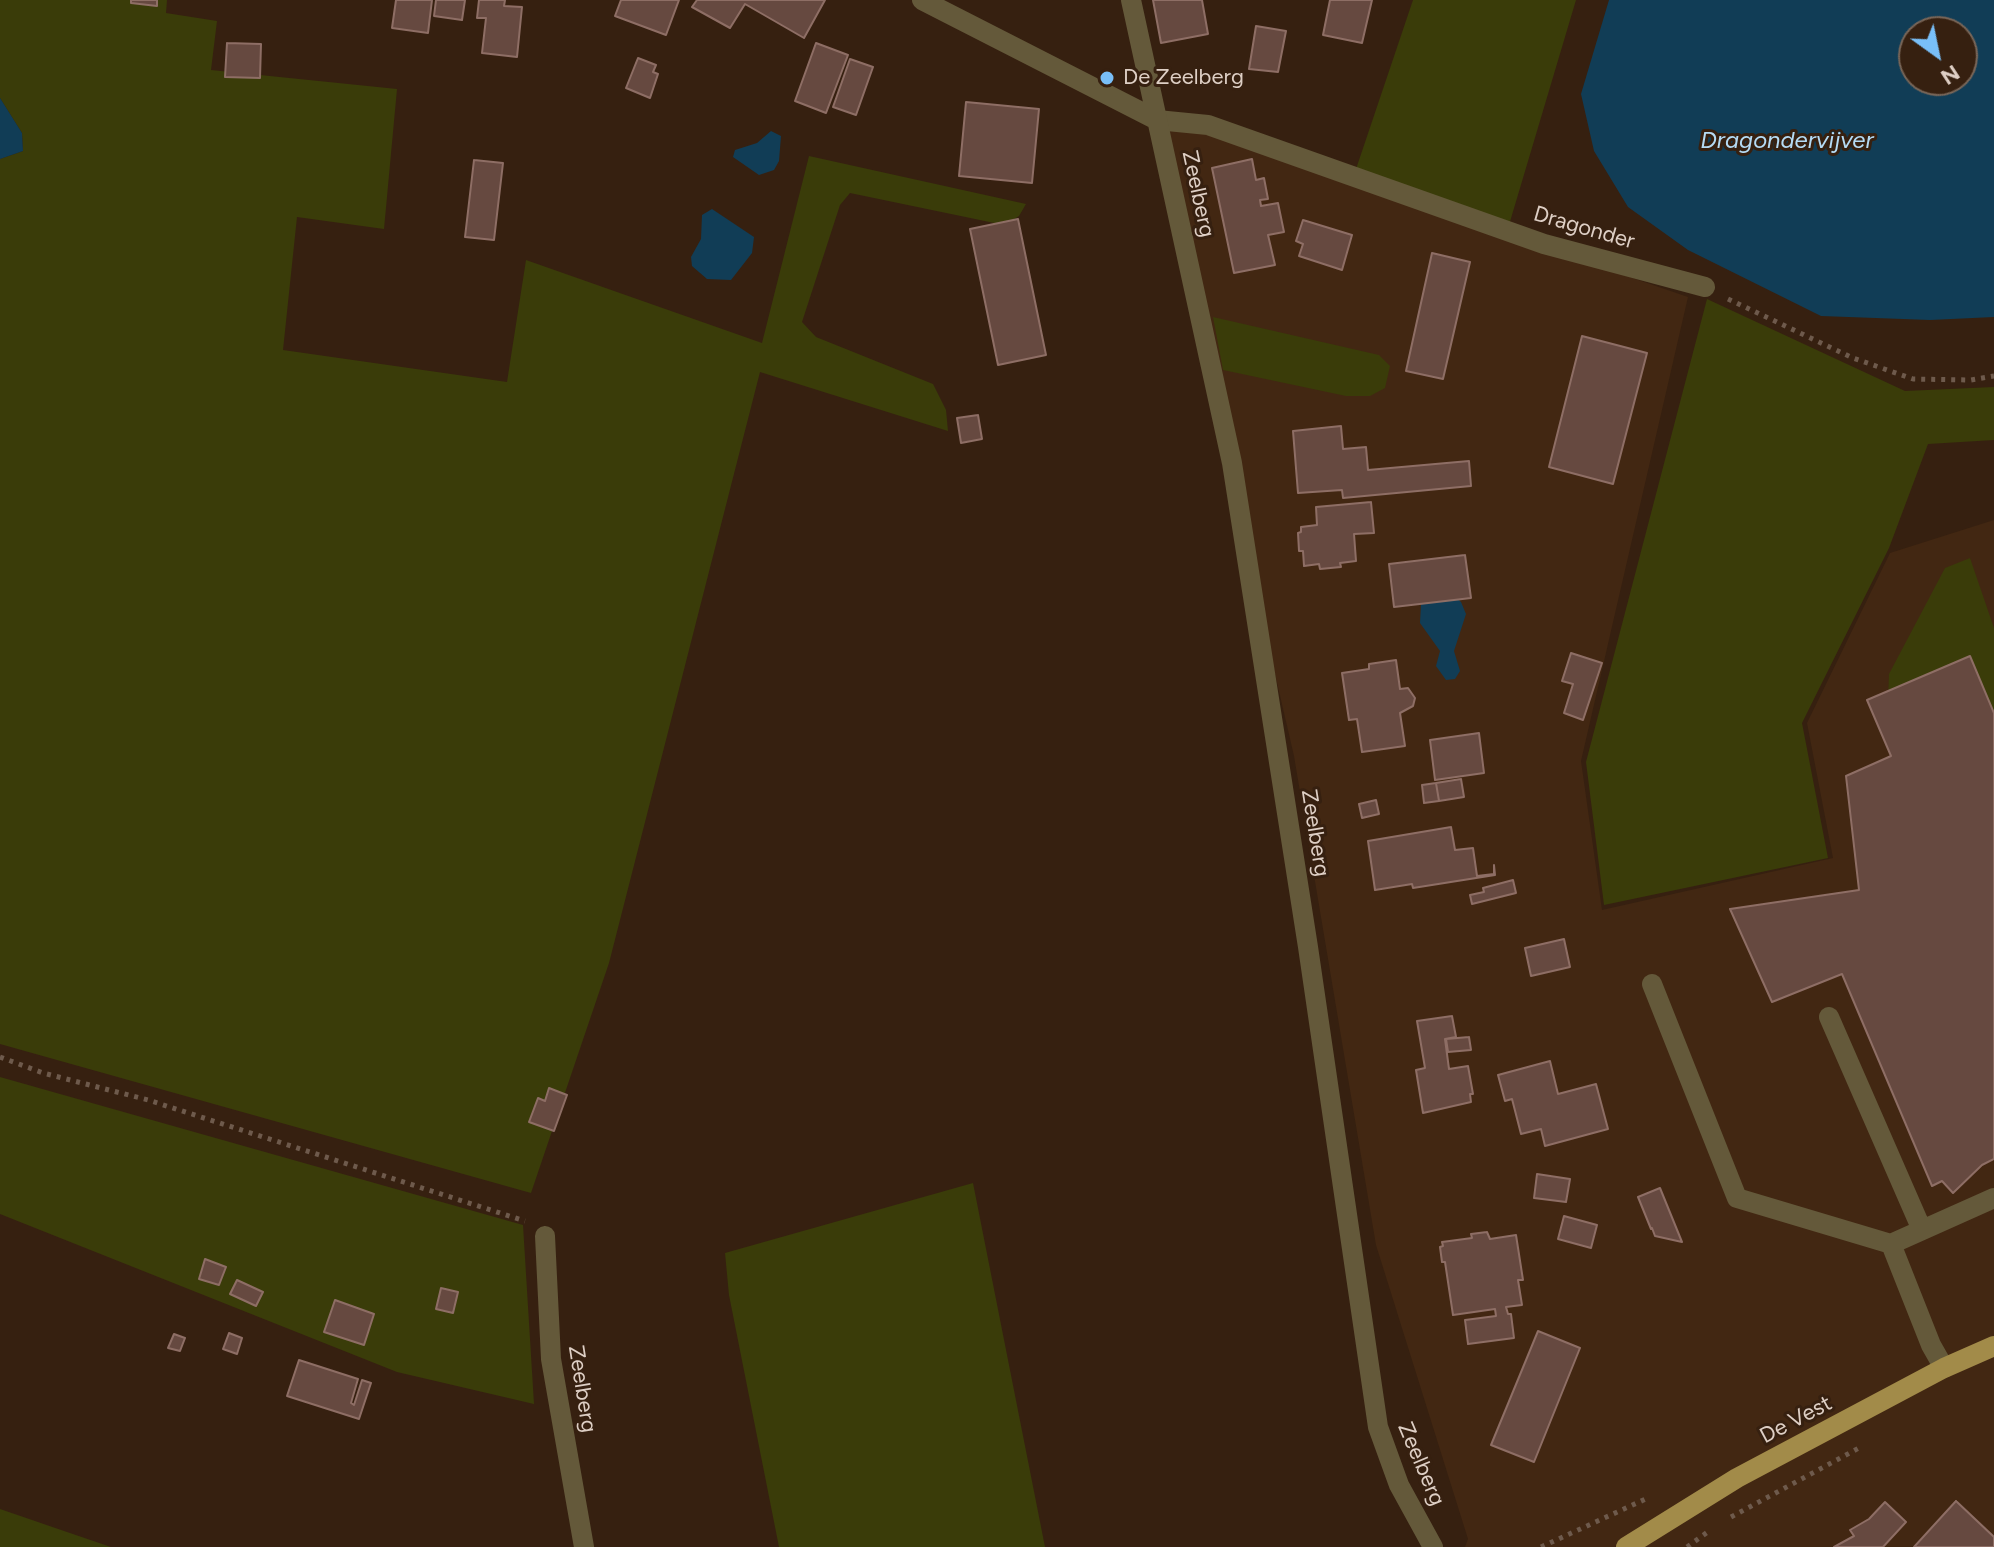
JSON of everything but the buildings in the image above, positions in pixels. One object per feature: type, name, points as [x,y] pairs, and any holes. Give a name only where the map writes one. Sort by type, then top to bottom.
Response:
[{"type":"main road","name":"De Vest","points":[[1626,1547],[1737,1478],[1944,1368],[1994,1346]]},
{"type":"street","points":[[922,0],[1157,120]]},
{"type":"street","name":"Zeelberg","points":[[1131,0],[1232,463],[1308,947],[1378,1427],[1399,1485],[1433,1547]]},
{"type":"street","name":"Dragonder","points":[[1157,120],[1208,125],[1544,244],[1705,287]]},
{"type":"street","points":[[1652,984],[1737,1198],[1891,1244],[1994,1198]]},
{"type":"street","points":[[1829,1017],[1922,1230]]},
{"type":"street","name":"Zeelberg","points":[[545,1236],[551,1359],[584,1547]]},
{"type":"street","points":[[1891,1244],[1931,1345],[1944,1368]]},
{"type":"path","points":[[1705,287],[1853,358],[1913,379],[1971,380],[1994,376]]},
{"type":"path","points":[[0,1057],[43,1073],[148,1100],[524,1220],[545,1236]]},
{"type":"path","points":[[1687,1547],[1719,1524],[1869,1442]]},
{"type":"shaded area","points":[[0,0],[167,0],[166,13],[217,21],[211,70],[397,89],[384,229],[297,217],[283,350],[507,382],[526,260],[762,343],[809,156],[1026,204],[1019,216],[1004,225],[850,193],[840,205],[802,322],[816,337],[933,384],[946,410],[948,431],[760,372],[609,963],[531,1193],[0,1044],[0,159],[23,151],[22,133],[0,98]]},
{"type":"shaded area","points":[[1413,0],[1576,0],[1509,225],[1356,169]]},
{"type":"shaded area","points":[[1145,111],[1688,297],[1581,761],[1602,910],[1833,858],[1807,723],[1890,553],[1994,520],[1994,1547],[1465,1547],[1468,1539],[1376,1245],[1294,756]]},
{"type":"shaded area","points":[[1707,299],[1905,391],[1994,387],[1994,440],[1928,444],[1889,548],[1802,723],[1828,858],[1604,905],[1586,762]]},
{"type":"shaded area","points":[[1213,317],[1379,355],[1390,366],[1385,388],[1370,396],[1346,396],[1223,370]]},
{"type":"shaded area","points":[[1970,558],[1994,628],[1994,749],[1887,730],[1889,674],[1945,568]]},
{"type":"shaded area","points":[[0,1077],[523,1225],[534,1404],[397,1372],[0,1214]]},
{"type":"shaded area","points":[[973,1183],[1045,1547],[779,1547],[729,1295],[725,1253]]},
{"type":"shaded area","points":[[0,1509],[67,1532],[111,1547],[0,1547]]},
{"type":"water","name":"Dragondervijver","points":[[1609,0],[1994,0],[1994,317],[1930,320],[1821,316],[1688,250],[1628,207],[1594,151],[1581,94]]},
{"type":"water","points":[[0,98],[22,133],[23,151],[0,159]]},
{"type":"water","points":[[771,131],[781,136],[779,161],[774,170],[759,175],[733,157],[735,150],[757,143]]},
{"type":"water","points":[[712,209],[754,237],[752,253],[731,280],[707,279],[692,266],[691,257],[701,239],[702,215]]},
{"type":"water","points":[[1447,590],[1461,602],[1466,614],[1454,651],[1460,671],[1455,679],[1446,680],[1436,666],[1440,651],[1420,623],[1421,604]]},
{"type":"place","name":"De Zeelberg","points":[[1107,78]]}]
